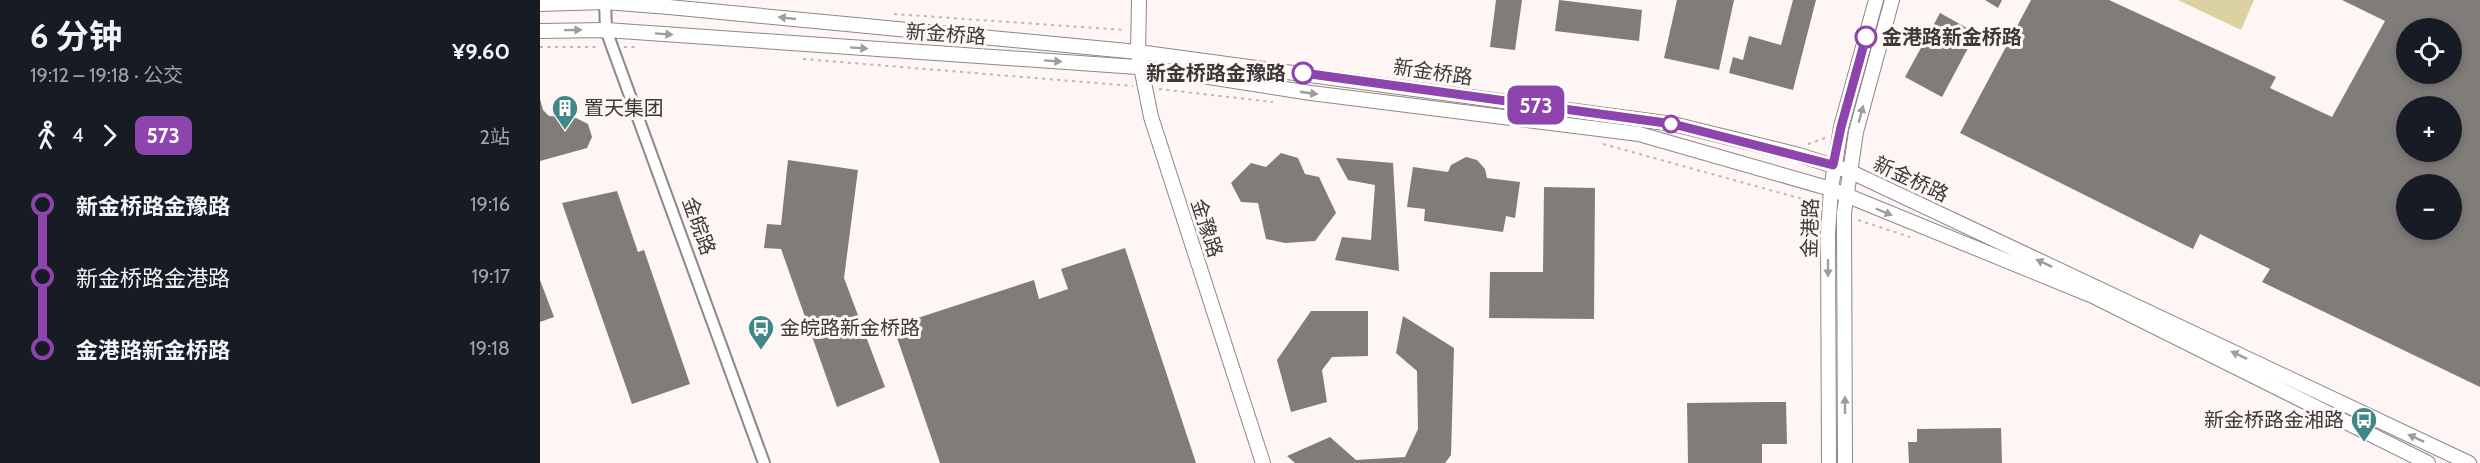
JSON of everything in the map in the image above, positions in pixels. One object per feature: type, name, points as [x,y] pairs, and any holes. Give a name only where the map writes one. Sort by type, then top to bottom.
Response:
[{"type":"street","name":"金豫路","points":[[1139,0],[1138,52],[1143,87],[1263,463]]},
{"type":"street","name":"金港路","points":[[1829,463],[1829,208],[1833,165],[1876,0]]},
{"type":"street","name":"金港路","points":[[1845,463],[1844,213],[1853,198],[1849,171],[1856,132],[1892,0]]},
{"type":"street","name":"新金桥路","points":[[540,4],[605,1],[1138,52],[1673,124],[1849,171],[2469,463]]},
{"type":"street","name":"金皖路","points":[[605,1],[606,30],[764,463]]},
{"type":"street","name":"新金桥路","points":[[540,31],[606,30],[1140,67],[1311,93],[1639,134],[1831,189],[2093,297],[2428,463]]},
{"type":"path","points":[[884,13],[1137,30]]},
{"type":"path","points":[[540,47],[646,47]]},
{"type":"path","points":[[800,58],[1143,87],[1282,103]]},
{"type":"path","points":[[1800,147],[1826,138],[1838,141]]},
{"type":"path","points":[[1602,144],[1829,208]]},
{"type":"path","points":[[1853,198],[1859,220],[1858,227]]},
{"type":"path","points":[[1844,213],[1874,228],[1915,238]]},
{"type":"shaded area","points":[[2178,0],[2254,0],[2241,30]]},
{"type":"building","points":[[1496,0],[1522,0],[1515,50],[1490,47]]},
{"type":"building","points":[[1559,0],[1642,10],[1639,41],[1555,31]]},
{"type":"building","points":[[1677,0],[1734,0],[1719,70],[1664,58]]},
{"type":"building","points":[[1793,0],[1816,0],[1793,90],[1729,73],[1733,57],[1743,60],[1749,36],[1781,45]]},
{"type":"building","points":[[1985,0],[2002,0],[1998,8]]},
{"type":"building","points":[[2031,0],[2109,0],[2276,77],[2270,88],[2332,117],[2385,21],[2342,0],[2480,0],[2480,387],[2262,282],[2270,269],[2200,234],[2193,249],[1960,133]]},
{"type":"building","points":[[1940,13],[1976,33],[1942,97],[1905,77]]},
{"type":"building","name":"置天集团","points":[[540,99],[543,110],[549,116],[576,118],[588,124],[592,137],[587,148],[540,161]]},
{"type":"building","points":[[1281,153],[1298,158],[1305,174],[1319,177],[1336,213],[1315,241],[1285,243],[1266,239],[1258,203],[1241,202],[1231,183],[1251,163],[1266,167]]},
{"type":"building","points":[[1466,157],[1477,160],[1485,169],[1487,178],[1520,182],[1515,218],[1506,216],[1503,232],[1424,221],[1425,209],[1407,207],[1413,167],[1448,172],[1451,165]]},
{"type":"building","points":[[1336,158],[1393,163],[1399,271],[1335,260],[1342,237],[1371,240],[1375,185],[1348,180]]},
{"type":"building","points":[[788,160],[858,170],[844,278],[885,387],[837,407],[781,249],[764,248],[767,224],[781,225]]},
{"type":"building","points":[[1544,187],[1595,188],[1594,319],[1489,318],[1490,272],[1543,272]]},
{"type":"building","points":[[617,191],[638,252],[644,250],[690,384],[632,404],[562,203]]},
{"type":"building","points":[[1125,248],[1196,463],[940,463],[893,326],[1034,280],[1039,299],[1068,289],[1061,269]]},
{"type":"building","points":[[540,280],[554,317],[540,322]]},
{"type":"building","points":[[1311,311],[1368,311],[1368,356],[1332,357],[1322,370],[1327,402],[1291,412],[1277,360]]},
{"type":"building","points":[[1403,316],[1454,348],[1451,455],[1445,463],[1295,463],[1287,456],[1330,437],[1356,460],[1405,457],[1418,429],[1417,371],[1396,353]]},
{"type":"building","points":[[1786,402],[1787,444],[1762,444],[1762,463],[1688,463],[1687,403]]},
{"type":"building","points":[[2001,428],[2002,463],[1909,463],[1908,442],[1917,442],[1917,429]]},
{"type":"bus line","name":"573","points":[[1303,73],[1673,124],[1833,165],[1866,37]]},
{"type":"place","name":"金港路新金桥路","points":[[1866,37]]},
{"type":"place","name":"新金桥路金豫路","points":[[1303,73]]},
{"type":"place","name":"置天集团","points":[[565,131]]},
{"type":"place","name":"金皖路新金桥路","points":[[761,351]]},
{"type":"place","name":"新金桥路金湘路","points":[[2364,443]]}]
